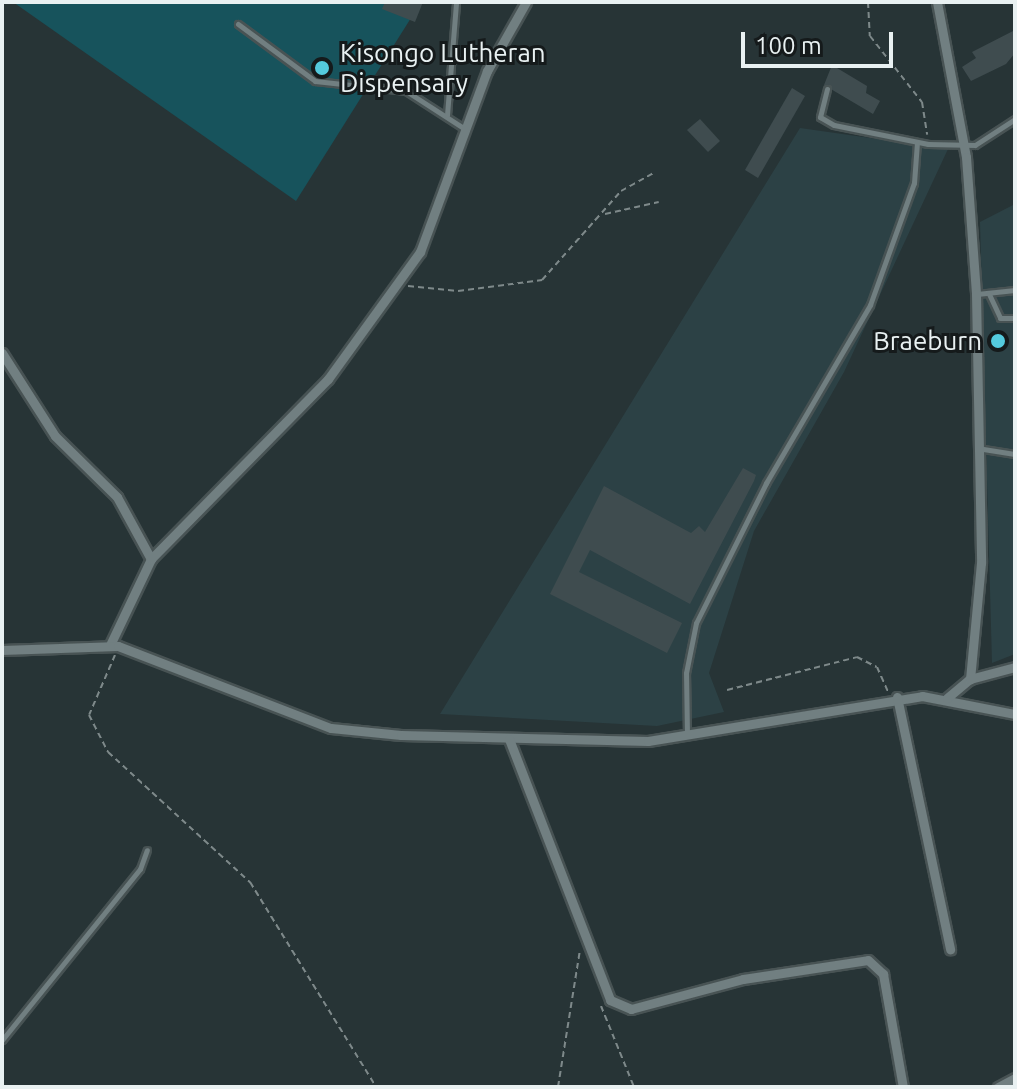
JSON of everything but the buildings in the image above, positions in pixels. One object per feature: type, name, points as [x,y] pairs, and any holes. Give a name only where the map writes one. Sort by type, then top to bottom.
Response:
[{"type":"street","points":[[114,646],[151,559],[308,401],[399,284],[436,221],[466,129],[526,2]]},
{"type":"street","points":[[937,2],[964,147],[976,294],[980,617],[970,679]]},
{"type":"street","points":[[2,353],[55,436],[117,497],[151,559]]},
{"type":"street","points":[[2,650],[114,646],[331,728],[509,739],[687,736],[894,697],[947,698],[1015,714]]},
{"type":"street","points":[[947,698],[970,679],[1015,667]]},
{"type":"street","points":[[894,697],[950,949]]},
{"type":"street","points":[[509,739],[582,930],[599,985],[610,1000],[631,1009],[743,979],[868,960],[883,974],[903,1087]]},
{"type":"street","points":[[998,1087],[1015,1078]]},
{"type":"lane","points":[[447,116],[456,2]]},
{"type":"lane","points":[[238,24],[315,81],[388,85],[466,129]]},
{"type":"lane","points":[[827,89],[819,105],[824,120],[928,144],[964,147],[1015,119]]},
{"type":"lane","points":[[687,736],[686,673],[696,623],[766,483],[870,305],[914,183],[917,142]]},
{"type":"lane","points":[[976,294],[1015,290]]},
{"type":"lane","points":[[989,294],[1000,318],[1015,318]]},
{"type":"lane","points":[[977,448],[1015,454]]},
{"type":"lane","points":[[2,1040],[140,869],[147,850]]},
{"type":"path","points":[[868,2],[870,36],[925,107],[928,144]]},
{"type":"path","points":[[399,284],[458,291],[542,280],[604,214],[621,191],[653,173]]},
{"type":"path","points":[[604,214],[659,202]]},
{"type":"path","points":[[114,646],[89,715],[108,752],[250,882],[376,1087]]},
{"type":"path","points":[[727,690],[857,657],[877,667],[894,697]]},
{"type":"path","points":[[558,1087],[582,930]]},
{"type":"path","points":[[599,985],[602,1010],[634,1087]]},
{"type":"shaded area","points":[[13,2],[421,2],[296,201]]},
{"type":"shaded area","points":[[800,128],[948,149],[844,372],[754,531],[709,673],[724,712],[657,726],[440,714]]},
{"type":"shaded area","name":"Braeburn","points":[[1015,204],[1015,654],[992,663],[980,222]]},
{"type":"place","name":"Kisongo Lutheran Dispensary","points":[[322,68]]},
{"type":"place","name":"Braeburn","points":[[998,341]]}]
